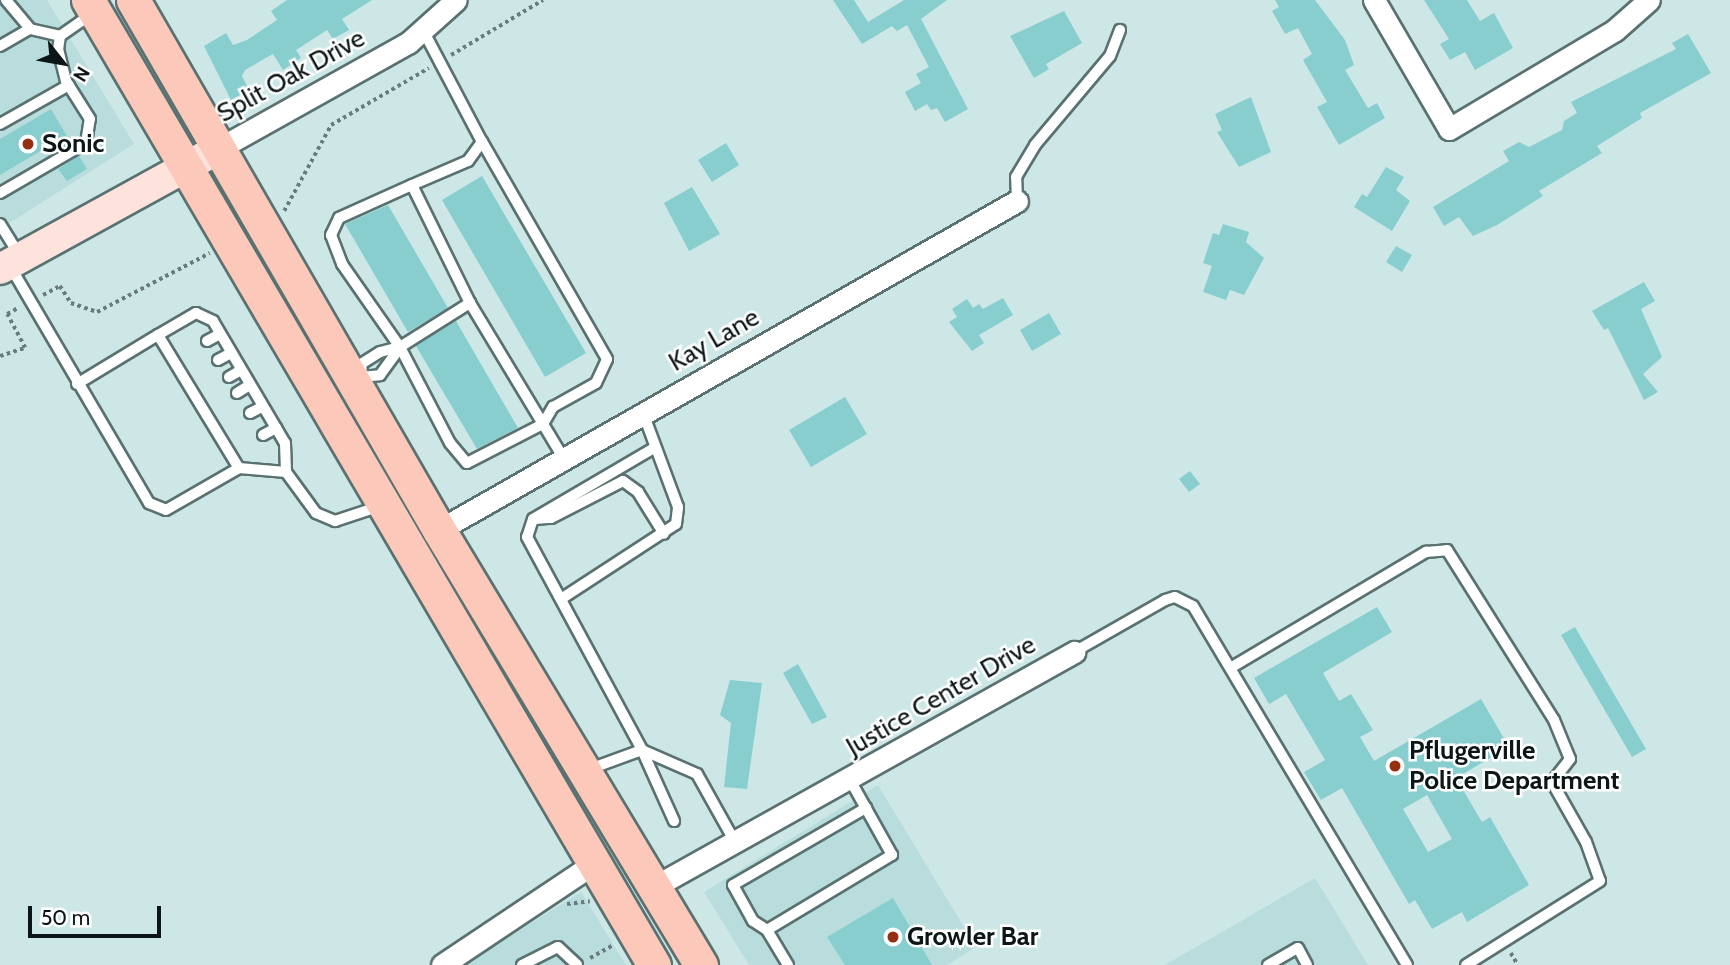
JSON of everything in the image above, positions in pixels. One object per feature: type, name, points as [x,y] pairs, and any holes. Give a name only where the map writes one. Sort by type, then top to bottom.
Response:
[{"type":"main road","points":[[133,0],[218,149],[358,378],[439,530],[652,888],[701,965]]},
{"type":"main road","points":[[92,6],[654,965]]},
{"type":"street","name":"Split Oak Drive","points":[[218,149],[424,32],[456,0]]},
{"type":"street","points":[[1374,0],[1449,129],[1615,30],[1648,0]]},
{"type":"street","points":[[9,263],[218,149]]},
{"type":"street","name":"Kay Lane","points":[[439,530],[1017,201]]},
{"type":"street","name":"Justice Center Drive","points":[[652,888],[850,780],[1074,652]]},
{"type":"street","points":[[442,965],[593,864]]},
{"type":"lane","points":[[6,0],[30,29],[60,36]]},
{"type":"lane","points":[[0,193],[86,143],[90,119],[59,64],[60,36],[92,6]]},
{"type":"lane","points":[[0,46],[30,29]]},
{"type":"lane","points":[[1017,201],[1016,177],[1034,145],[1104,65],[1120,30]]},
{"type":"lane","points":[[424,32],[482,142],[607,359],[596,383],[553,407],[543,424],[467,463],[450,443],[400,347],[342,264],[331,235],[339,218],[468,161],[482,142]]},
{"type":"lane","points":[[0,124],[69,85]]},
{"type":"lane","points":[[412,185],[470,303],[564,459]]},
{"type":"lane","points":[[0,224],[9,263],[76,384],[149,503],[166,510],[239,468],[286,472]]},
{"type":"lane","points":[[400,347],[380,375],[358,378],[361,364],[400,347],[470,303]]},
{"type":"lane","points":[[76,384],[197,313],[213,321],[285,443],[286,472],[316,513],[335,520],[382,505]]},
{"type":"lane","points":[[207,341],[220,334]]},
{"type":"lane","points":[[158,335],[186,380],[201,394],[211,410],[235,450],[239,468]]},
{"type":"lane","points":[[218,360],[231,353]]},
{"type":"lane","points":[[173,360],[184,354]]},
{"type":"lane","points":[[229,377],[241,370]]},
{"type":"lane","points":[[186,380],[196,374]]},
{"type":"lane","points":[[237,393],[250,385]]},
{"type":"lane","points":[[250,414],[262,407]]},
{"type":"lane","points":[[561,599],[676,524],[678,507],[654,448],[643,412]]},
{"type":"lane","points":[[263,435],[276,428]]},
{"type":"lane","points":[[654,448],[534,519],[527,537],[642,750],[674,821]]},
{"type":"lane","points":[[534,519],[551,518],[623,481],[638,492],[664,534]]},
{"type":"lane","points":[[1232,667],[1426,552],[1447,550],[1554,720],[1570,759],[1552,782],[1586,842],[1600,881],[1466,965]]},
{"type":"lane","name":"Justice Center Drive","points":[[1074,652],[1175,597],[1201,615],[1407,965]]},
{"type":"lane","points":[[583,771],[642,750],[697,774],[735,842]]},
{"type":"lane","points":[[767,930],[892,855],[850,780]]},
{"type":"lane","points":[[788,965],[767,930],[753,920],[733,885],[866,808]]},
{"type":"lane","points":[[522,965],[558,947],[577,965]]},
{"type":"lane","points":[[1268,965],[1297,948],[1307,965]]},
{"type":"path","points":[[276,215],[295,198],[316,144],[331,125],[543,0]]},
{"type":"path","points":[[0,356],[25,348],[7,314],[60,286],[71,303],[97,312],[215,250]]},
{"type":"path","points":[[590,958],[618,942]]},
{"type":"path","points":[[1510,951],[1518,965]]},
{"type":"shaded area","points":[[0,0],[47,0],[134,144],[0,229]]},
{"type":"shaded area","points":[[878,785],[976,947],[947,965],[749,965],[704,892]]},
{"type":"shaded area","points":[[1315,878],[1368,965],[1165,965]]},
{"type":"shaded area","points":[[581,892],[626,965],[464,965]]},
{"type":"building","points":[[287,0],[372,0],[342,19],[349,30],[333,39],[327,30],[296,50],[301,58],[283,70],[273,54],[245,70],[242,76],[249,90],[231,100],[204,46],[226,33],[233,45],[247,40],[277,20],[271,11]]},
{"type":"building","points":[[833,0],[854,0],[868,22],[904,0],[947,0],[921,19],[968,109],[945,122],[937,108],[931,110],[927,104],[915,111],[905,92],[921,83],[916,74],[929,67],[907,25],[897,31],[892,26],[862,44]]},
{"type":"building","points":[[1275,0],[1315,0],[1345,40],[1354,65],[1345,70],[1368,108],[1377,103],[1385,118],[1339,145],[1317,107],[1327,102],[1303,60],[1312,54],[1298,28],[1285,34],[1272,11],[1279,7]]},
{"type":"building","points":[[1424,0],[1467,0],[1480,21],[1494,13],[1513,48],[1475,70],[1465,52],[1450,60],[1440,44],[1449,39]]},
{"type":"building","points":[[1064,11],[1082,43],[1046,64],[1049,69],[1034,78],[1010,36]]},
{"type":"building","points":[[1688,34],[1711,73],[1640,113],[1642,118],[1597,146],[1602,153],[1539,191],[1543,196],[1497,225],[1473,236],[1459,217],[1444,226],[1433,207],[1509,161],[1503,151],[1519,142],[1529,147],[1562,130],[1564,121],[1577,113],[1571,102],[1676,49],[1672,43]]},
{"type":"building","points":[[1251,97],[1271,152],[1239,167],[1217,132],[1222,130],[1215,114]]},
{"type":"building","name":"Sonic","points":[[51,109],[71,143],[48,156],[44,149],[0,175],[0,139]]},
{"type":"building","points":[[726,143],[739,165],[712,182],[698,160]]},
{"type":"building","points":[[79,156],[87,169],[67,181],[58,169]]},
{"type":"building","points":[[1386,167],[1404,177],[1396,190],[1410,201],[1392,231],[1354,207],[1362,194],[1367,197]]},
{"type":"building","points":[[482,176],[586,353],[545,377],[442,200]]},
{"type":"building","points":[[692,187],[720,234],[689,251],[664,203]]},
{"type":"building","points":[[388,205],[448,308],[408,332],[345,224]]},
{"type":"building","points":[[1223,224],[1249,232],[1246,242],[1264,258],[1244,295],[1230,290],[1226,300],[1203,292],[1212,266],[1203,263],[1213,233],[1219,235]]},
{"type":"building","points":[[1396,246],[1412,255],[1402,272],[1386,262]]},
{"type":"building","points":[[1644,282],[1655,301],[1641,309],[1662,357],[1643,374],[1658,392],[1644,400],[1608,328],[1604,330],[1592,311]]},
{"type":"building","points":[[1003,298],[1013,315],[979,335],[984,343],[972,351],[949,322],[957,317],[952,309],[967,299],[973,308],[979,304],[983,309]]},
{"type":"building","points":[[1049,313],[1061,334],[1032,351],[1020,330]]},
{"type":"building","points":[[456,321],[518,428],[477,449],[416,346]]},
{"type":"building","points":[[845,397],[867,434],[811,467],[789,430]]},
{"type":"building","points":[[1190,471],[1200,484],[1189,492],[1179,479]]},
{"type":"building","name":"Pflugerville Police Department","points":[[1377,607],[1392,632],[1323,673],[1339,701],[1351,694],[1373,730],[1360,737],[1374,761],[1481,699],[1509,747],[1456,778],[1482,822],[1490,817],[1529,885],[1467,922],[1462,912],[1432,929],[1415,900],[1409,904],[1342,788],[1321,800],[1304,772],[1325,760],[1286,694],[1269,704],[1254,678]],"holes":[[[1427,795],[1452,839],[1428,852],[1403,809]]]},
{"type":"building","points":[[1575,627],[1646,749],[1632,757],[1561,635]]},
{"type":"building","points":[[798,664],[827,717],[812,724],[783,673]]},
{"type":"building","points":[[730,680],[762,683],[747,789],[724,787],[731,723],[720,715]]},
{"type":"building","name":"Growler Bar","points":[[893,898],[932,965],[845,965],[827,937]]},
{"type":"place","name":"Sonic","points":[[28,144]]},
{"type":"place","name":"Pflugerville Police Department","points":[[1395,766]]},
{"type":"place","name":"Growler Bar","points":[[893,937]]}]
